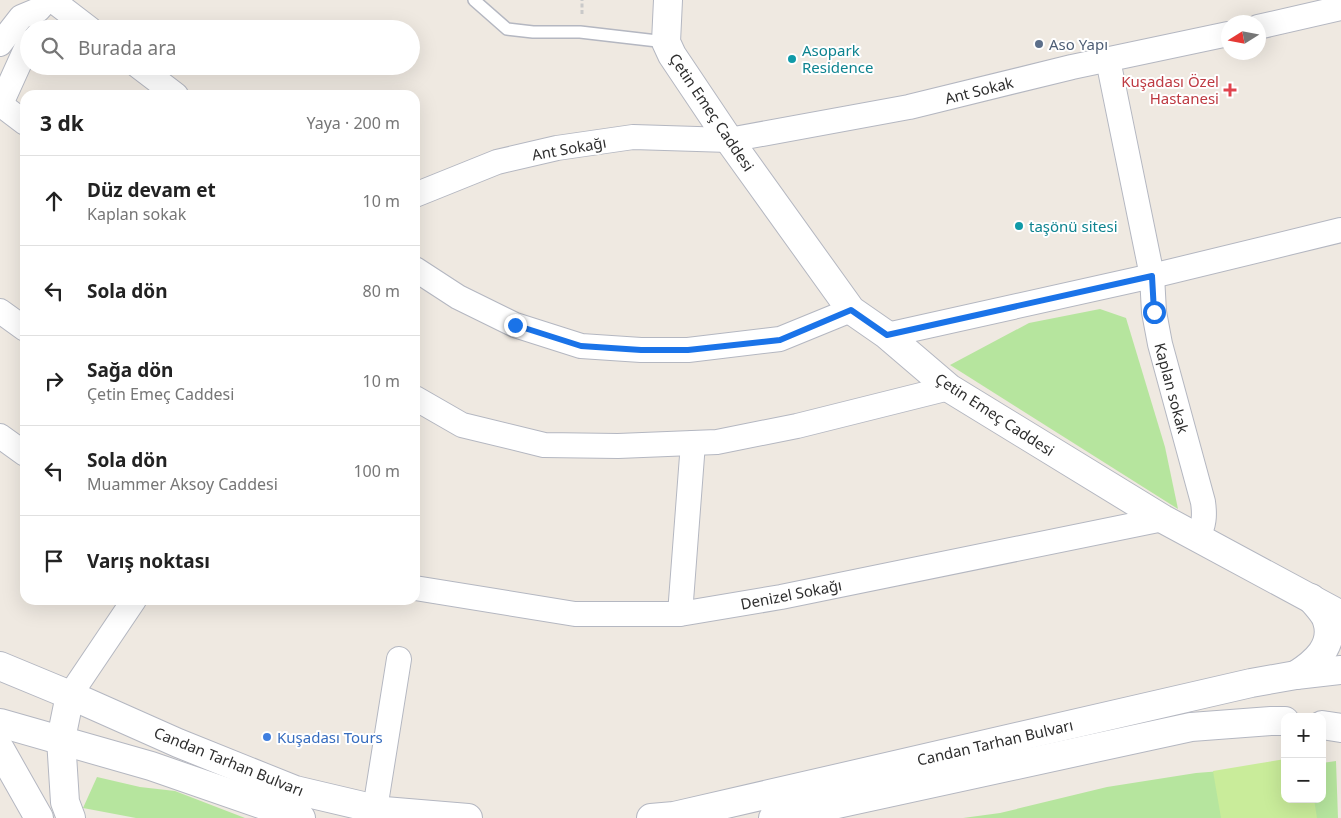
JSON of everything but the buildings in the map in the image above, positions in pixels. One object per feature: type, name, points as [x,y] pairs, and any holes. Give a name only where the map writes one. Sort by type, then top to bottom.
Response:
[{"type":"main road","name":"Çetin Emeç Caddesi","points":[[668,0],[666,42],[672,55],[729,140],[851,310],[887,335],[949,388],[1163,519],[1341,615]]},
{"type":"main road","name":"Çetin Emeç Caddesi","points":[[1296,674],[1308,667],[1324,651],[1329,634],[1327,619],[1311,598]]},
{"type":"main road","name":"Candan Tarhan Bulvarı","points":[[1,670],[70,695],[178,743],[295,790],[384,811],[468,818]]},
{"type":"main road","name":"Candan Tarhan Bulvarı","points":[[650,818],[674,816],[1252,683],[1296,674],[1341,670]]},
{"type":"main road","points":[[70,695],[60,739],[65,802],[71,818]]},
{"type":"main road","name":"Candan Tarhan Bulvarı","points":[[772,818],[1191,727],[1281,721]]},
{"type":"main road","name":"Candan Tarhan Bulvarı","points":[[0,722],[151,766],[302,818]]},
{"type":"main road","points":[[0,749],[39,818]]},
{"type":"street","points":[[1266,25],[1341,8]]},
{"type":"street","points":[[0,44],[20,18],[43,10],[68,20]]},
{"type":"street","name":"Ant Sokak","points":[[729,140],[909,106],[1221,36]]},
{"type":"street","name":"Kaplan sokak","points":[[1108,60],[1152,276],[1154,312],[1160,344],[1203,502],[1203,527],[1198,538]]},
{"type":"street","points":[[20,62],[0,105],[20,119]]},
{"type":"street","points":[[150,75],[169,90]]},
{"type":"street","name":"Ant Sokağı","points":[[420,193],[497,162],[557,148],[633,137],[729,140]]},
{"type":"street","points":[[887,335],[1152,276],[1341,230]]},
{"type":"street","points":[[420,272],[458,296],[515,325],[581,346],[641,350],[688,350],[780,340],[851,310]]},
{"type":"street","points":[[0,311],[20,325]]},
{"type":"street","points":[[420,401],[462,425],[544,445],[618,446],[717,442],[797,426],[949,388]]},
{"type":"street","points":[[0,436],[20,450]]},
{"type":"street","points":[[680,614],[693,442]]},
{"type":"street","name":"Denizel Sokağı","points":[[420,589],[575,614],[680,614],[782,597],[1163,519]]},
{"type":"street","points":[[70,695],[131,605]]},
{"type":"street","points":[[374,809],[399,659]]},
{"type":"lane","points":[[474,0],[507,29],[533,32],[580,32],[666,42]]},
{"type":"green space","points":[[1100,309],[1126,318],[1165,447],[1178,509],[950,365],[1029,323]]},
{"type":"green space","points":[[1281,760],[1281,803],[1315,803],[1317,818],[1221,818],[1213,771]]},
{"type":"green space","points":[[1336,761],[1338,818],[963,818],[1000,813],[1107,787],[1196,773],[1281,766],[1281,803],[1326,803],[1326,762]]},
{"type":"green space","points":[[97,777],[140,787],[175,791],[245,818],[136,818],[83,808]]},
{"type":"place","name":"Aso Yapı","points":[[1039,44]]},
{"type":"place","name":"Asopark Residence","points":[[792,59]]},
{"type":"place","name":"Kuşadası Özel Hastanesi","points":[[1230,90]]},
{"type":"place","name":"taşönü sitesi","points":[[1019,226]]},
{"type":"place","name":"Kuşadası Tours","points":[[267,737]]},
{"type":"route","points":[[515,325],[581,346],[641,350],[688,350],[780,340],[851,310],[887,335],[1152,276],[1154,312]]}]
